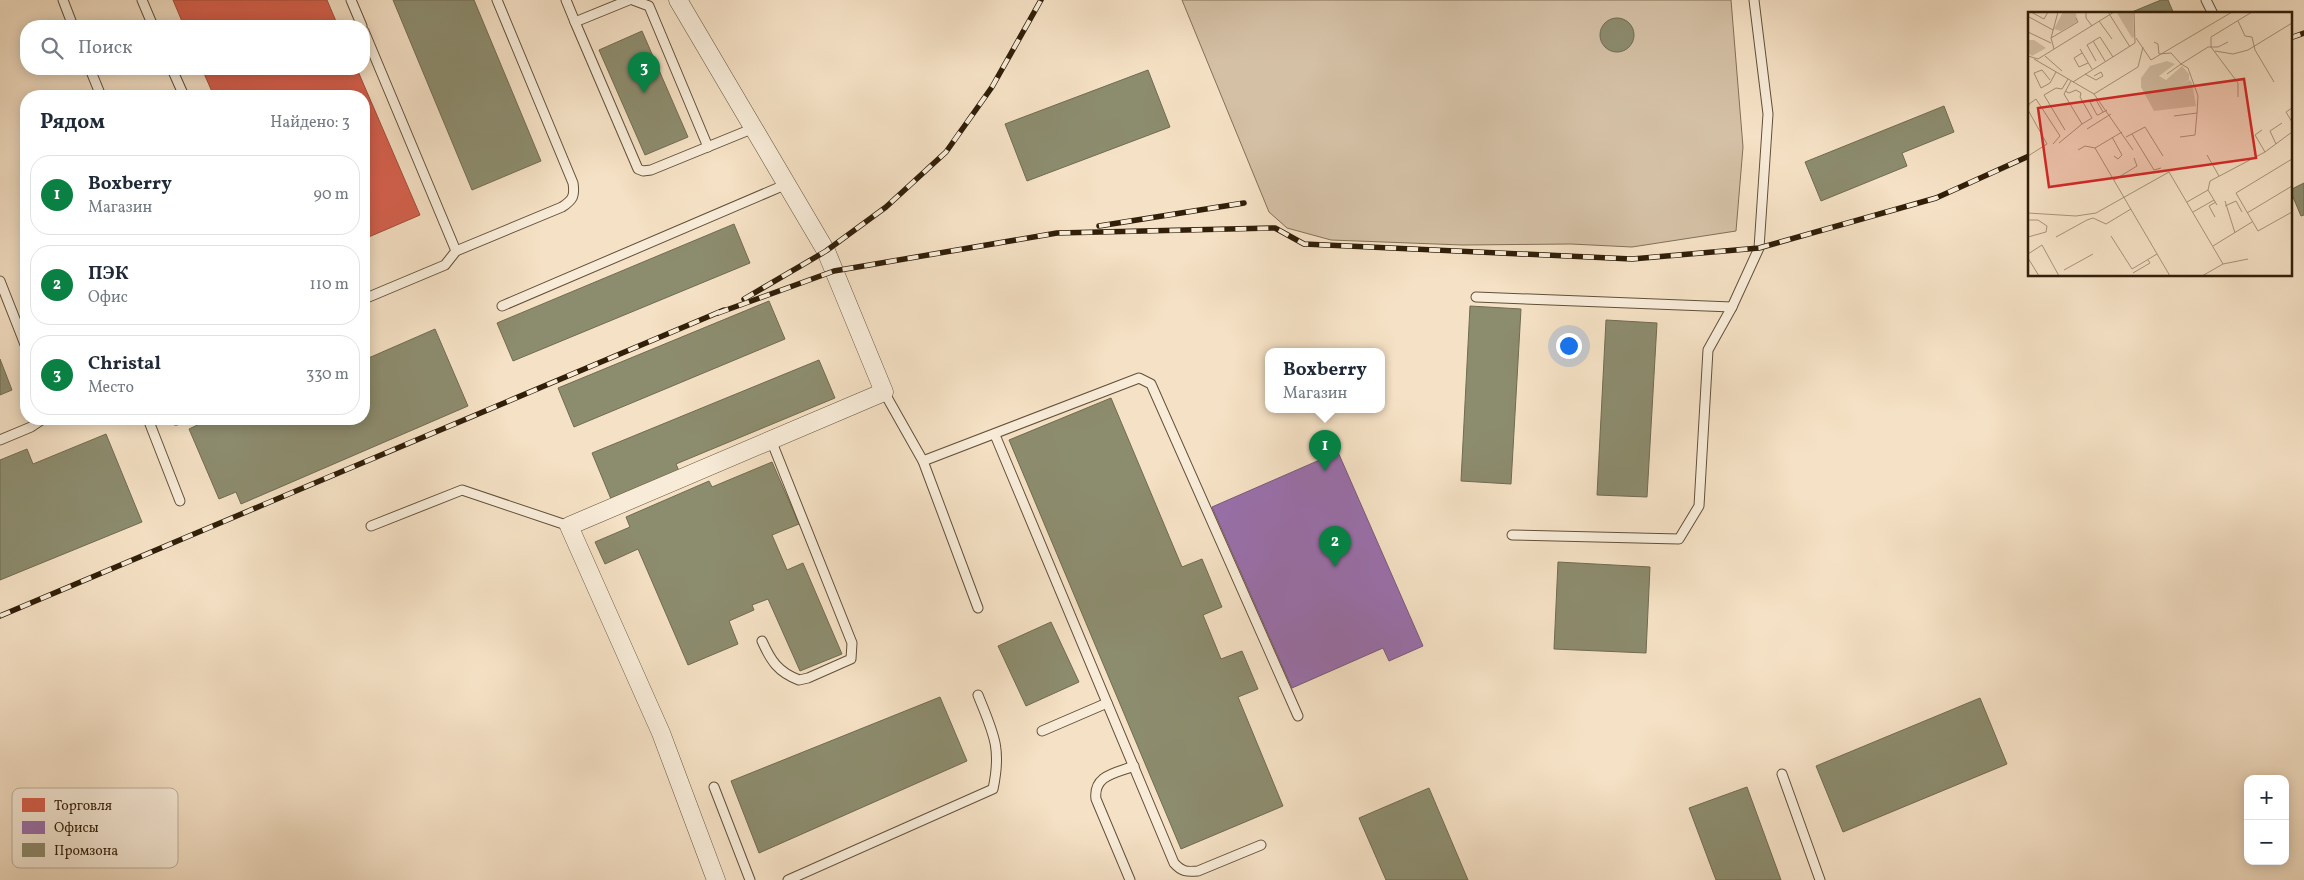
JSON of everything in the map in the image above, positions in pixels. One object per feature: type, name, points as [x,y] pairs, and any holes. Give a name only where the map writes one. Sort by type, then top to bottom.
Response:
[{"type":"street","points":[[678,0],[826,251],[884,392],[569,526],[661,733],[716,880]]},
{"type":"lane","points":[[63,0],[71,20]]},
{"type":"lane","points":[[142,0],[150,20]]},
{"type":"lane","points":[[351,0],[359,20]]},
{"type":"lane","points":[[370,296],[445,265],[456,251],[562,207],[572,201],[575,194],[573,183],[497,0]]},
{"type":"lane","points":[[566,0],[638,169],[651,170],[754,128]]},
{"type":"lane","points":[[575,22],[629,0]]},
{"type":"lane","points":[[633,0],[649,6],[708,147]]},
{"type":"lane","points":[[1512,535],[1679,539],[1699,506],[1708,350],[1732,307],[1759,248],[1768,114],[1754,0]]},
{"type":"lane","points":[[2206,0],[2212,12]]},
{"type":"lane","points":[[370,45],[456,251]]},
{"type":"lane","points":[[92,75],[99,90]]},
{"type":"lane","points":[[175,75],[181,90]]},
{"type":"lane","points":[[502,306],[787,184]]},
{"type":"lane","points":[[0,281],[20,332]]},
{"type":"lane","points":[[1476,297],[1732,307]]},
{"type":"lane","points":[[923,462],[1139,378],[1146,380],[1151,384],[1298,716]]},
{"type":"lane","points":[[884,392],[923,462],[978,608]]},
{"type":"lane","points":[[0,440],[34,425]]},
{"type":"lane","points":[[150,425],[180,501]]},
{"type":"lane","points":[[995,435],[1174,863],[1179,869],[1187,872],[1198,871],[1261,845]]},
{"type":"lane","points":[[762,641],[772,662],[799,680],[842,664],[851,659],[853,652],[852,644],[771,440]]},
{"type":"lane","points":[[371,526],[462,490],[569,526]]},
{"type":"lane","points":[[788,880],[993,789],[997,770],[996,742],[978,695]]},
{"type":"lane","points":[[1042,731],[1107,703]]},
{"type":"lane","points":[[1130,880],[1096,799],[1095,790],[1097,784],[1103,778],[1134,766]]},
{"type":"lane","points":[[1782,774],[1820,880]]},
{"type":"lane","points":[[714,787],[750,880]]},
{"type":"shaded area","points":[[1182,0],[1731,0],[1743,147],[1736,231],[1632,247],[1571,244],[1462,245],[1331,240],[1287,228],[1269,212]]},
{"type":"building: Торговля","points":[[173,0],[327,0],[335,20],[181,20]]},
{"type":"building: Торговля","points":[[205,75],[360,75],[366,90],[211,90]]},
{"type":"building: Торговля","points":[[370,99],[420,215],[370,236]]},
{"type":"building: Офисы","points":[[1338,452],[1423,646],[1389,661],[1383,648],[1292,688],[1212,507]]},
{"type":"building: Промзона","points":[[393,0],[474,0],[541,161],[472,190]]},
{"type":"building: Промзона","points":[[2161,0],[2168,0],[2173,12],[2132,12]]},
{"type":"building: Промзона","points":[[1617,18],[1624,19],[1629,23],[1633,28],[1633,42],[1629,47],[1624,51],[1617,52],[1610,51],[1605,47],[1601,42],[1600,35],[1601,28],[1605,23],[1610,19]]},
{"type":"building: Промзона","points":[[642,31],[688,137],[645,155],[599,50]]},
{"type":"building: Промзона","points":[[1148,70],[1170,127],[1027,181],[1005,124]]},
{"type":"building: Промзона","points":[[1944,106],[1954,132],[1902,153],[1907,166],[1821,201],[1805,162]]},
{"type":"building: Промзона","points":[[2304,183],[2304,215],[2301,216],[2292,195],[2292,189]]},
{"type":"building: Промзона","points":[[734,224],[750,263],[513,361],[497,323]]},
{"type":"building: Промзона","points":[[769,301],[785,339],[574,427],[558,388]]},
{"type":"building: Промзона","points":[[1470,306],[1521,309],[1511,484],[1461,481]]},
{"type":"building: Промзона","points":[[1606,320],[1657,323],[1647,497],[1597,495]]},
{"type":"building: Промзона","points":[[435,329],[468,406],[241,504],[236,492],[219,499],[189,429],[197,425],[370,425],[370,357]]},
{"type":"building: Промзона","points":[[0,359],[12,390],[0,395]]},
{"type":"building: Промзона","points":[[819,360],[835,398],[676,464],[679,471],[611,499],[592,453]]},
{"type":"building: Промзона","points":[[1111,398],[1182,567],[1202,559],[1222,607],[1203,615],[1221,659],[1242,651],[1258,689],[1238,697],[1283,806],[1181,849],[1009,440]]},
{"type":"building: Промзона","points":[[106,434],[142,522],[0,580],[0,460],[27,449],[33,464]]},
{"type":"building: Промзона","points":[[772,462],[799,524],[772,535],[787,570],[803,563],[842,654],[800,671],[768,599],[752,605],[754,610],[729,621],[738,644],[688,665],[638,549],[605,564],[595,542],[630,527],[626,517],[709,481],[712,487]]},
{"type":"building: Промзона","points":[[1558,562],[1650,567],[1646,653],[1554,649]]},
{"type":"building: Промзона","points":[[1051,622],[1079,682],[1026,706],[998,646]]},
{"type":"building: Промзона","points":[[940,697],[967,761],[759,853],[731,781]]},
{"type":"building: Промзона","points":[[1980,698],[2007,764],[1843,832],[1816,766]]},
{"type":"building: Промзона","points":[[1747,787],[1781,880],[1716,880],[1689,808]]},
{"type":"building: Промзона","points":[[1429,788],[1468,880],[1386,880],[1359,818]]},
{"type":"railway","points":[[744,299],[826,251],[886,207],[946,152],[992,87],[1041,0]]},
{"type":"railway","points":[[2292,37],[2304,33]]},
{"type":"railway","points":[[718,313],[834,271],[1057,233],[1275,228],[1304,244],[1632,259],[1759,248],[1936,198],[2028,156]]},
{"type":"railway","points":[[1099,226],[1244,203]]},
{"type":"railway","points":[[0,616],[724,310]]},
{"type":"place","name":"Christal","points":[[644,93]]},
{"type":"place","name":"Boxberry","points":[[1325,471]]},
{"type":"place","name":"ПЭК","points":[[1335,567]]}]
